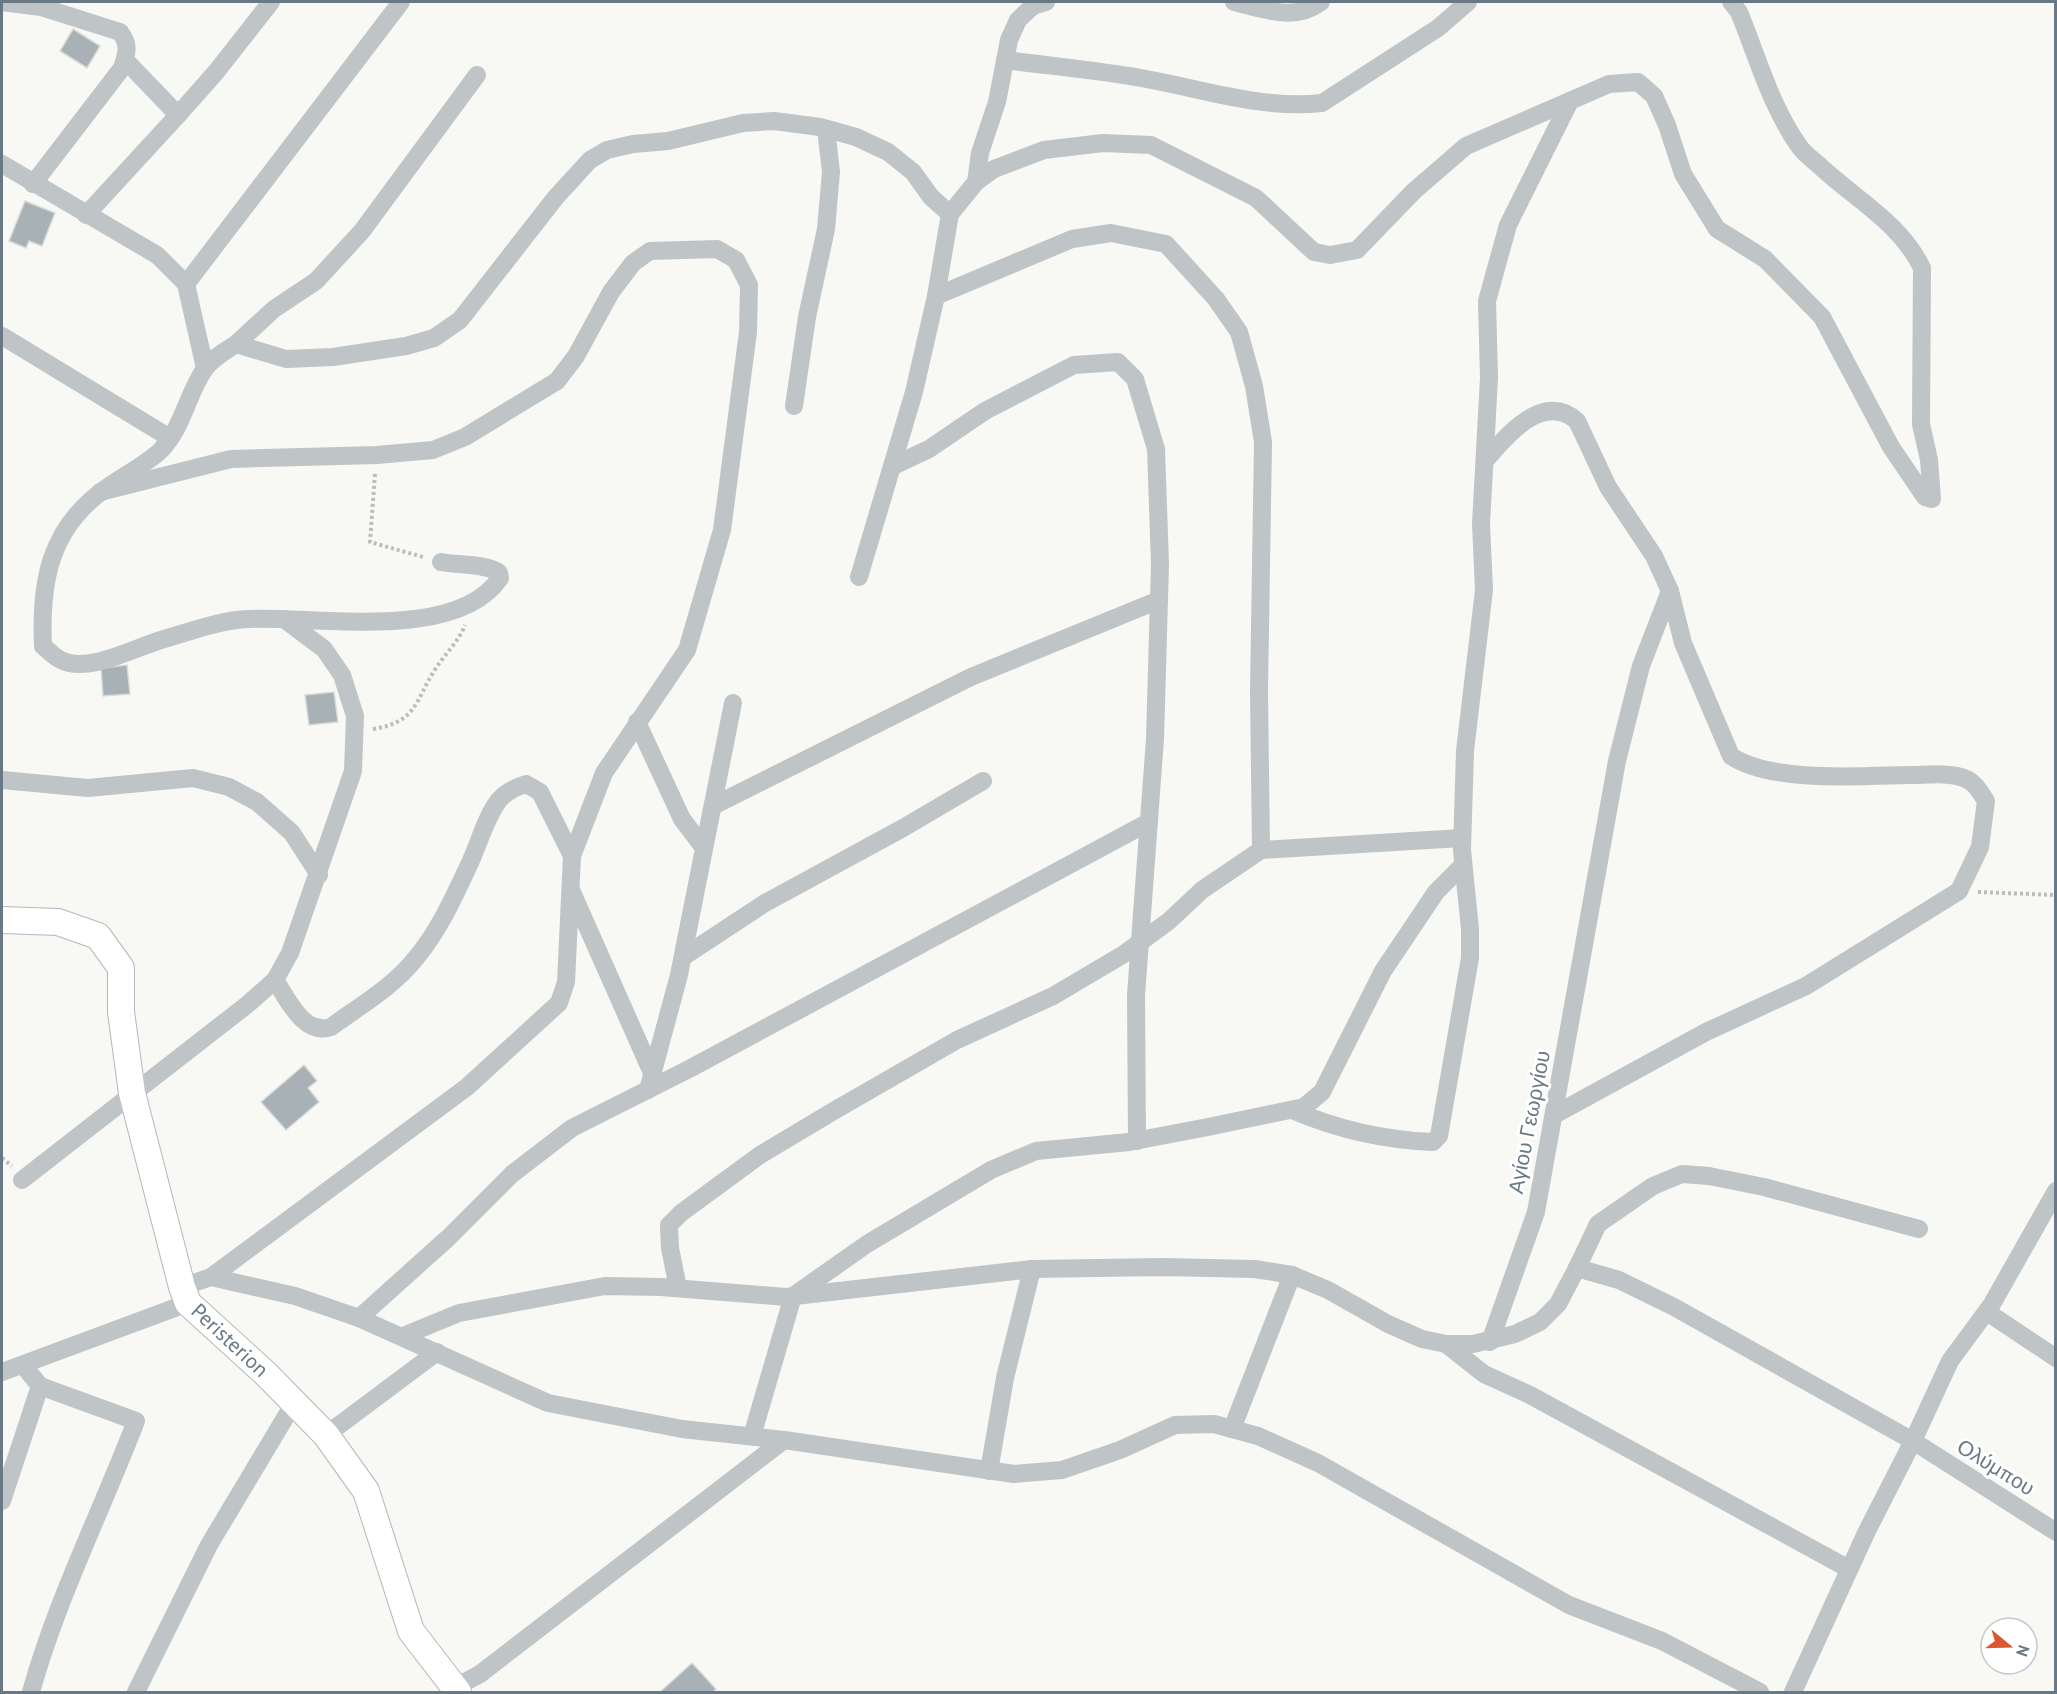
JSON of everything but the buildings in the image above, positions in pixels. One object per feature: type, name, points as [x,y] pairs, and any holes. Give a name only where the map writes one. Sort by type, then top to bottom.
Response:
[{"type":"street","points":[[2,2],[41,7],[120,32],[126,40],[128,50],[122,68],[33,184]]},
{"type":"street","points":[[87,215],[216,72],[271,2]]},
{"type":"street","points":[[186,284],[401,2]]},
{"type":"street","points":[[976,182],[980,153],[997,102],[1009,40],[1018,20],[1033,6],[1046,2]]},
{"type":"street","points":[[1234,2],[1286,14],[1306,10],[1321,2]]},
{"type":"street","points":[[1005,60],[1138,77],[1274,102],[1299,105],[1322,103],[1438,28],[1468,2]]},
{"type":"street","points":[[859,577],[893,466],[936,296],[950,214],[976,182],[994,169],[1044,150],[1102,143],[1151,145],[1256,198],[1314,252],[1330,255],[1357,250],[1414,191],[1466,146],[1609,84],[1638,82],[1654,96],[1667,125],[1683,174],[1717,229],[1765,259],[1822,317],[1890,447],[1925,497],[1932,499],[1929,460],[1922,423],[1922,267],[1912,247],[1896,231],[1799,147],[1780,110],[1739,12],[1731,2]]},
{"type":"street","points":[[129,64],[178,115]]},
{"type":"street","points":[[441,562],[472,567],[489,566],[499,573],[500,578],[490,592],[469,604],[442,614],[411,621],[247,619],[211,625],[83,665],[61,660],[43,645],[42,618],[46,574],[57,539],[100,492],[160,451],[170,438],[205,368],[236,344],[274,309],[316,280],[362,231],[477,75]]},
{"type":"street","points":[[1292,1110],[1322,1123],[1380,1137],[1433,1142],[1439,1136],[1470,958],[1470,929],[1462,838],[1464,751],[1484,590],[1481,524],[1489,378],[1487,302],[1508,225],[1570,101]]},
{"type":"street","points":[[236,344],[286,359],[321,358],[406,346],[434,338],[460,320],[555,196],[590,160],[607,150],[633,144],[668,141],[760,120],[826,129],[856,137],[888,152],[913,172],[931,197],[950,214]]},
{"type":"street","points":[[794,406],[807,318],[826,229],[831,172],[826,129]]},
{"type":"street","points":[[2,164],[157,255],[186,284],[205,368]]},
{"type":"street","points":[[936,296],[1072,239],[1111,233],[1166,244],[1216,299],[1239,333],[1254,386],[1263,442],[1259,691],[1261,850]]},
{"type":"street","points":[[2,1372],[185,1295],[468,1087],[559,1003],[566,982],[572,856],[604,773],[651,699],[672,676],[687,650],[722,530],[748,332],[749,285],[736,260],[717,249],[650,251],[633,263],[610,292],[576,356],[557,381],[465,437],[433,450],[377,455],[231,459],[100,492]]},
{"type":"street","points":[[2,336],[170,438]]},
{"type":"street","points":[[893,466],[929,449],[986,411],[1074,365],[1118,362],[1135,379],[1156,449],[1159,600],[1155,739],[1136,995],[1137,1141]]},
{"type":"street","points":[[1485,461],[1506,436],[1544,411],[1554,409],[1568,413],[1577,421],[1608,487],[1654,556],[1670,591],[1683,643],[1715,723],[1731,756],[1740,762],[1796,774],[1840,777],[1935,774],[1964,778],[1976,786],[1986,801],[1980,847],[1959,891],[1806,986],[1706,1032],[1554,1115]]},
{"type":"street","name":"Αγίου Γεωργίου","points":[[1490,1342],[1536,1212],[1617,761],[1641,666],[1670,591]]},
{"type":"street","points":[[713,806],[971,677],[1159,600]]},
{"type":"street","points":[[22,1180],[248,1004],[275,980],[290,953],[353,771],[355,716],[342,675],[324,649],[284,619]]},
{"type":"street","points":[[651,1082],[683,957],[733,703]]},
{"type":"street","points":[[637,722],[682,819],[704,848]]},
{"type":"street","points":[[2,780],[88,788],[193,778],[229,787],[256,802],[292,832],[319,874]]},
{"type":"street","points":[[683,957],[765,903],[903,828],[983,781]]},
{"type":"street","points":[[275,980],[292,1006],[312,1028],[321,1030],[331,1027],[395,983],[418,956],[441,918],[468,866],[486,822],[500,799],[514,788],[526,784],[540,792],[572,856]]},
{"type":"street","points":[[359,1318],[448,1238],[512,1174],[572,1128],[651,1082],[1149,822]]},
{"type":"street","points":[[678,1288],[670,1248],[669,1225],[681,1213],[760,1155],[837,1109],[957,1040],[1053,996],[1140,943],[1169,921],[1202,890],[1261,850],[1462,838]]},
{"type":"street","points":[[752,1436],[793,1296],[867,1244],[990,1170],[1036,1151],[1137,1141],[1304,1107],[1322,1092],[1383,971],[1436,892],[1463,865]]},
{"type":"street","points":[[569,886],[651,1082]]},
{"type":"street","name":"Peristerion","points":[[2,920],[58,922],[98,936],[121,968],[121,1012],[132,1093],[185,1295],[326,1435],[366,1491],[411,1631],[456,1690]]},
{"type":"street","points":[[403,1336],[459,1313],[605,1286],[678,1288],[793,1296],[1032,1269],[1232,1269],[1292,1275],[1328,1290],[1397,1328],[1422,1339],[1446,1344],[1490,1342],[1515,1334],[1540,1322],[1558,1304],[1598,1224],[1653,1186],[1682,1173],[1764,1187],[1919,1228]]},
{"type":"street","points":[[1793,1692],[1849,1569],[1950,1361],[1986,1311],[2031,1239],[2055,1191]]},
{"type":"street","name":"Ολύμπου","points":[[1577,1268],[1619,1280],[1674,1306],[1913,1441],[2055,1532]]},
{"type":"street","points":[[989,1471],[1005,1378],[1032,1269]]},
{"type":"street","points":[[1232,1429],[1292,1275]]},
{"type":"street","points":[[211,1277],[295,1296],[359,1318],[548,1403],[682,1429],[784,1440],[1014,1474],[1062,1470],[1120,1450],[1175,1425],[1214,1424],[1258,1436],[1318,1463],[1569,1605],[1662,1641],[1760,1692]]},
{"type":"street","points":[[1986,1311],[2055,1358]]},
{"type":"street","points":[[1446,1344],[1484,1374],[1530,1395],[1849,1569]]},
{"type":"street","points":[[326,1435],[437,1352]]},
{"type":"street","points":[[23,1365],[40,1386],[136,1421],[101,1512],[68,1581],[31,1692]]},
{"type":"street","points":[[2,1501],[40,1386]]},
{"type":"street","points":[[136,1692],[209,1545],[294,1403]]},
{"type":"street","points":[[456,1690],[480,1674],[784,1440]]},
{"type":"path","points":[[377,455],[370,543],[441,562]]},
{"type":"path","points":[[354,732],[387,727],[407,717],[422,698],[435,669],[463,631],[469,604]]},
{"type":"path","points":[[1959,891],[2055,895]]}]
